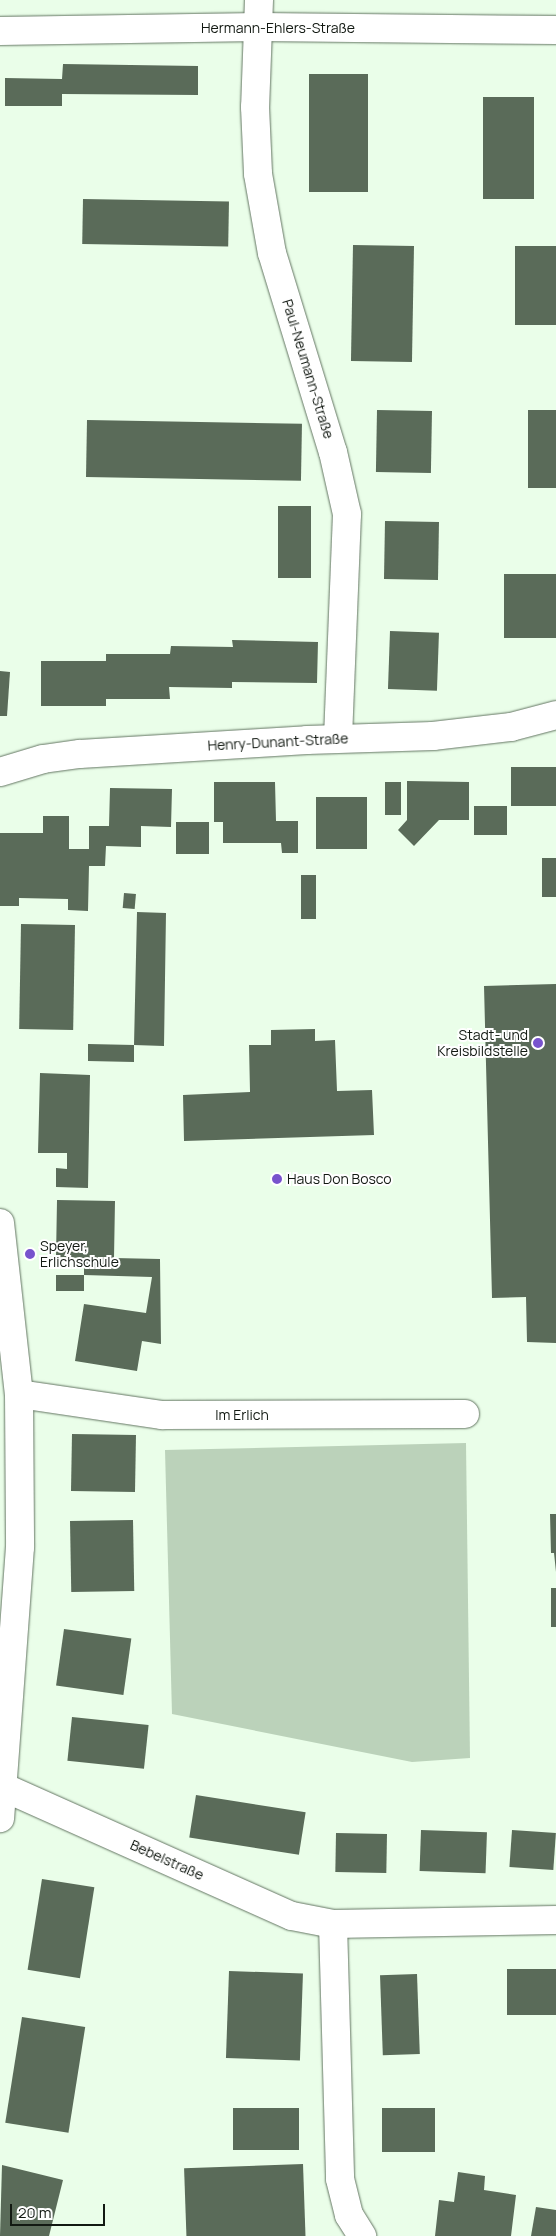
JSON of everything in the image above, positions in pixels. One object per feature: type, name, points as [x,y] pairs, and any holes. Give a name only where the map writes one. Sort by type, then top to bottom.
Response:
[{"type":"street","name":"Paul-Neumann-Straße","points":[[259,0],[255,107],[260,183],[272,253],[333,452],[348,514],[338,738]]},
{"type":"street","name":"Hermann-Ehlers-Straße","points":[[0,31],[259,27],[556,30]]},
{"type":"street","name":"Henry-Dunant-Straße","points":[[0,772],[43,759],[80,754],[338,738],[432,736],[511,727],[556,716]]},
{"type":"street","points":[[0,1223],[20,1394],[20,1547],[0,1818]]},
{"type":"street","name":"Im Erlich","points":[[20,1394],[162,1415],[465,1414]]},
{"type":"street","name":"Bebelstraße","points":[[3,1787],[292,1916],[333,1924],[556,1920]]},
{"type":"street","points":[[333,1924],[340,2179],[349,2215],[362,2236]]},
{"type":"green space","points":[[466,1443],[470,1758],[412,1762],[172,1714],[165,1450]]},
{"type":"building","points":[[63,64],[198,66],[198,95],[62,94],[62,106],[5,106],[5,78],[62,79]]},
{"type":"building","points":[[309,74],[368,74],[368,192],[309,192]]},
{"type":"building","points":[[483,97],[534,97],[534,199],[483,199]]},
{"type":"building","points":[[83,199],[229,202],[228,247],[82,244]]},
{"type":"building","points":[[353,245],[414,246],[412,362],[351,361]]},
{"type":"building","points":[[515,246],[556,246],[556,325],[515,325]]},
{"type":"building","points":[[377,410],[432,411],[431,473],[376,472]]},
{"type":"building","points":[[528,410],[556,410],[556,488],[528,488]]},
{"type":"building","points":[[87,420],[302,424],[301,481],[86,477]]},
{"type":"building","points":[[278,506],[311,506],[311,578],[278,578]]},
{"type":"building","points":[[385,521],[439,522],[438,580],[384,579]]},
{"type":"building","points":[[504,574],[556,574],[556,638],[504,638]]},
{"type":"building","points":[[390,631],[439,633],[437,691],[388,689]]},
{"type":"building","points":[[232,640],[318,642],[317,683],[232,682],[232,688],[169,687],[170,699],[106,699],[106,706],[41,706],[41,661],[106,661],[106,654],[170,654],[171,646],[233,647]]},
{"type":"building","points":[[0,671],[10,672],[7,716],[0,716]]},
{"type":"building","points":[[511,767],[556,767],[556,806],[511,806]]},
{"type":"building","points":[[407,781],[469,782],[469,820],[439,820],[414,846],[398,830],[407,820]]},
{"type":"building","points":[[214,782],[275,782],[276,821],[298,821],[298,853],[282,853],[281,843],[223,843],[223,822],[214,822]]},
{"type":"building","points":[[385,782],[401,782],[401,815],[385,815]]},
{"type":"building","points":[[110,788],[172,789],[171,827],[141,826],[141,847],[106,846],[105,866],[89,866],[88,911],[68,910],[68,899],[19,898],[19,906],[0,906],[0,833],[43,833],[43,816],[69,816],[69,849],[89,849],[89,826],[109,826]]},
{"type":"building","points":[[316,797],[367,797],[367,849],[316,849]]},
{"type":"building","points":[[474,806],[507,806],[507,835],[474,835]]},
{"type":"building","points":[[176,822],[209,822],[209,854],[176,854]]},
{"type":"building","points":[[542,858],[556,858],[556,897],[542,897]]},
{"type":"building","points":[[301,875],[316,875],[316,919],[301,919]]},
{"type":"building","points":[[124,893],[136,894],[135,909],[123,908]]},
{"type":"building","points":[[137,912],[166,913],[164,1046],[134,1045]]},
{"type":"building","points":[[21,924],[75,925],[73,1030],[19,1029]]},
{"type":"building","points":[[556,984],[556,1343],[527,1342],[526,1297],[492,1298],[484,986]]},
{"type":"building","points":[[315,1029],[315,1041],[335,1040],[337,1091],[372,1090],[374,1135],[184,1141],[183,1095],[250,1092],[249,1045],[271,1045],[271,1030]]},
{"type":"building","points":[[88,1044],[134,1045],[134,1062],[88,1061]]},
{"type":"building","points":[[40,1073],[90,1075],[88,1188],[56,1187],[56,1168],[67,1169],[67,1153],[38,1153]]},
{"type":"building","points":[[57,1200],[115,1201],[114,1258],[160,1259],[161,1344],[142,1341],[137,1371],[75,1361],[84,1304],[146,1313],[152,1277],[84,1275],[84,1258],[56,1257]]},
{"type":"building","points":[[56,1275],[84,1275],[84,1291],[56,1291]]},
{"type":"building","points":[[72,1434],[136,1435],[135,1492],[71,1491]]},
{"type":"building","points":[[550,1514],[556,1514],[556,1572],[554,1553],[551,1553]]},
{"type":"building","points":[[133,1520],[134,1591],[71,1592],[70,1521]]},
{"type":"building","points":[[551,1588],[556,1588],[556,1627],[551,1627]]},
{"type":"building","points":[[64,1629],[131,1638],[123,1695],[56,1685]]},
{"type":"building","points":[[72,1717],[149,1725],[144,1769],[67,1761]]},
{"type":"building","points":[[196,1795],[306,1812],[299,1855],[189,1837]]},
{"type":"building","points":[[421,1830],[487,1832],[486,1873],[420,1871]]},
{"type":"building","points":[[512,1830],[556,1833],[553,1870],[509,1867]]},
{"type":"building","points":[[336,1833],[387,1834],[386,1873],[335,1872]]},
{"type":"building","points":[[42,1879],[94,1887],[80,1978],[28,1970]]},
{"type":"building","points":[[507,1969],[556,1969],[556,2015],[507,2015]]},
{"type":"building","points":[[229,1971],[303,1974],[300,2061],[226,2058]]},
{"type":"building","points":[[417,1974],[420,2054],[383,2055],[380,1975]]},
{"type":"building","points":[[22,2017],[85,2027],[68,2133],[5,2123]]},
{"type":"building","points":[[233,2108],[299,2108],[299,2150],[233,2150]]},
{"type":"building","points":[[382,2108],[435,2108],[435,2152],[382,2152]]},
{"type":"building","points":[[303,2164],[306,2236],[186,2236],[184,2168]]},
{"type":"building","points":[[2,2165],[63,2180],[49,2236],[0,2236]]},
{"type":"building","points":[[458,2172],[485,2176],[484,2190],[516,2195],[511,2236],[435,2236],[439,2200],[454,2202]]},
{"type":"building","points":[[536,2207],[556,2210],[556,2236],[531,2236]]},
{"type":"place","name":"Stadt- und Kreisbildstelle","points":[[538,1043]]},
{"type":"place","name":"Haus Don Bosco","points":[[277,1179]]},
{"type":"place","name":"Speyer, Erlichschule","points":[[30,1254]]}]
